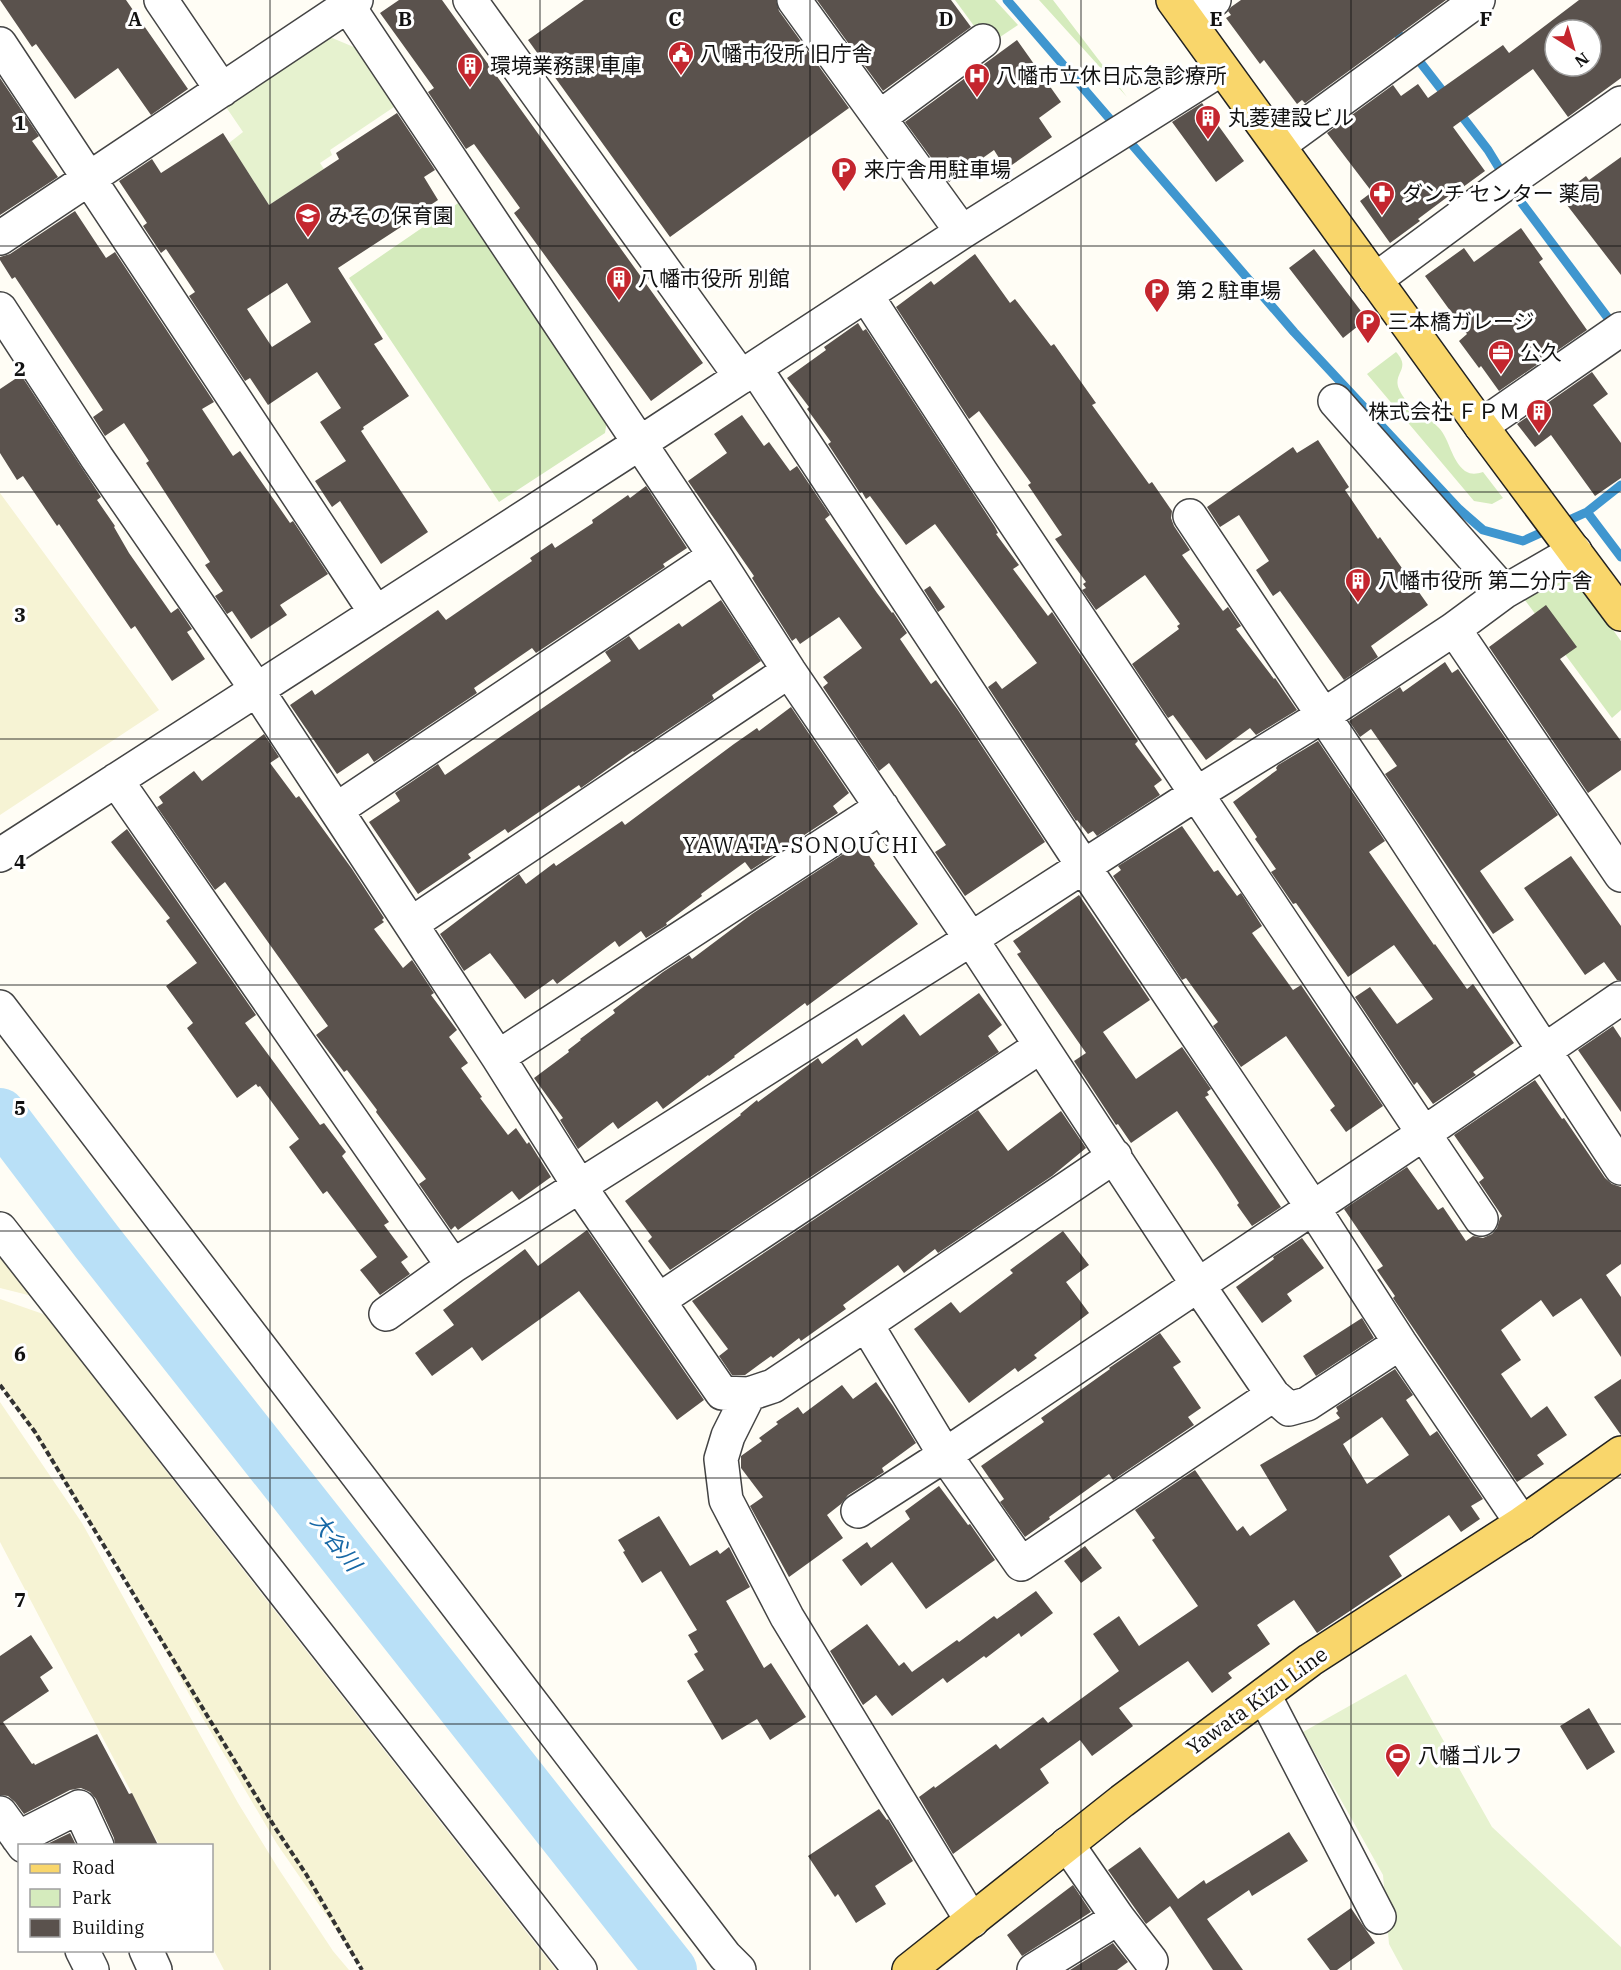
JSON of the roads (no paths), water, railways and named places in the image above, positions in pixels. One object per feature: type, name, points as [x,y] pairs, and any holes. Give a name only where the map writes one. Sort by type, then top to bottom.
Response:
[{"type":"main road","points":[[1180,10],[1481,426],[1621,614]]},
{"type":"main road","name":"Yawata Kizu Line","points":[[909,1970],[1122,1801],[1310,1660],[1522,1522],[1621,1453]]},
{"type":"street","points":[[161,0],[222,90]]},
{"type":"street","points":[[470,0],[748,373],[1084,867],[1313,1208],[1400,1343],[1522,1522]]},
{"type":"street","points":[[794,0],[962,232]]},
{"type":"street","points":[[1180,10],[1214,0]]},
{"type":"street","points":[[1279,145],[1478,0]]},
{"type":"street","points":[[0,238],[349,2],[789,670],[971,939],[1273,1395],[1289,1409],[1307,1404],[1400,1343]]},
{"type":"street","points":[[880,117],[983,41]]},
{"type":"street","points":[[0,44],[376,613]]},
{"type":"street","points":[[0,855],[640,443],[962,232],[1221,69]]},
{"type":"street","points":[[1375,280],[1498,189],[1621,103]]},
{"type":"street","points":[[866,295],[981,472],[1481,1219]]},
{"type":"street","points":[[0,309],[97,458],[257,690],[498,1057],[580,1187],[722,1393],[749,1394],[773,1386],[1115,1156]]},
{"type":"street","points":[[1481,426],[1615,334]]},
{"type":"street","points":[[1335,401],[1504,592]]},
{"type":"street","points":[[1190,516],[1324,715],[1621,1168]]},
{"type":"street","points":[[386,1314],[453,1266],[1324,715],[1454,629],[1504,592],[1575,551]]},
{"type":"street","points":[[336,810],[715,556]]},
{"type":"street","points":[[1454,629],[1621,875]]},
{"type":"street","points":[[411,924],[789,670]]},
{"type":"street","points":[[116,780],[453,1266]]},
{"type":"street","points":[[498,1057],[882,807]]},
{"type":"street","points":[[858,1512],[1424,1134],[1621,998]]},
{"type":"street","points":[[0,1007],[725,1956],[739,1970]]},
{"type":"street","points":[[659,1300],[1041,1046]]},
{"type":"street","points":[[0,1229],[580,1970]]},
{"type":"street","points":[[866,1324],[945,1455],[1022,1564],[1273,1395]]},
{"type":"street","points":[[749,1394],[728,1436],[721,1459],[726,1500],[787,1617],[972,1921]]},
{"type":"street","points":[[1264,1695],[1379,1917]]},
{"type":"street","points":[[14,1832],[79,1808],[97,1844]]},
{"type":"street","points":[[1067,1845],[1151,1961]]},
{"type":"street","points":[[1034,1970],[1118,1918]]},
{"type":"street","points":[[83,1952],[92,1970]]},
{"type":"street","points":[[147,1952],[155,1970]]},
{"type":"waterway","points":[[1007,0],[1294,332],[1459,509],[1483,530],[1523,541],[1587,512],[1621,485]]},
{"type":"waterway","points":[[1392,26],[1448,98]]},
{"type":"waterway","points":[[1458,111],[1488,150],[1515,194],[1614,326]]},
{"type":"waterway","points":[[1587,512],[1621,557]]},
{"type":"waterway","name":"大谷川","points":[[0,1114],[97,1242],[671,1970]]},
{"type":"place","name":"八幡市役所 旧庁舎","points":[[681,77]]},
{"type":"place","name":"環境業務課 車庫","points":[[470,89]]},
{"type":"place","name":"八幡市立休日応急診療所","points":[[977,99]]},
{"type":"place","name":"丸菱建設ビル","points":[[1208,141]]},
{"type":"place","name":"来庁舎用駐車場","points":[[844,193]]},
{"type":"place","name":"ダンチ センター 薬局","points":[[1382,217]]},
{"type":"place","name":"みその保育園","points":[[308,239]]},
{"type":"place","name":"八幡市役所 別館","points":[[619,302]]},
{"type":"place","name":"第２駐車場","points":[[1157,314]]},
{"type":"place","name":"三本橋ガレージ","points":[[1368,345]]},
{"type":"place","name":"公久","points":[[1501,376]]},
{"type":"place","name":"株式会社 ＦＰＭ","points":[[1539,435]]},
{"type":"place","name":"八幡市役所 第二分庁舎","points":[[1358,604]]},
{"type":"place","name":"八幡ゴルフ","points":[[1398,1779]]},
{"type":"district","name":"YAWATA-SONOUCHI","points":[[801,845]]}]
